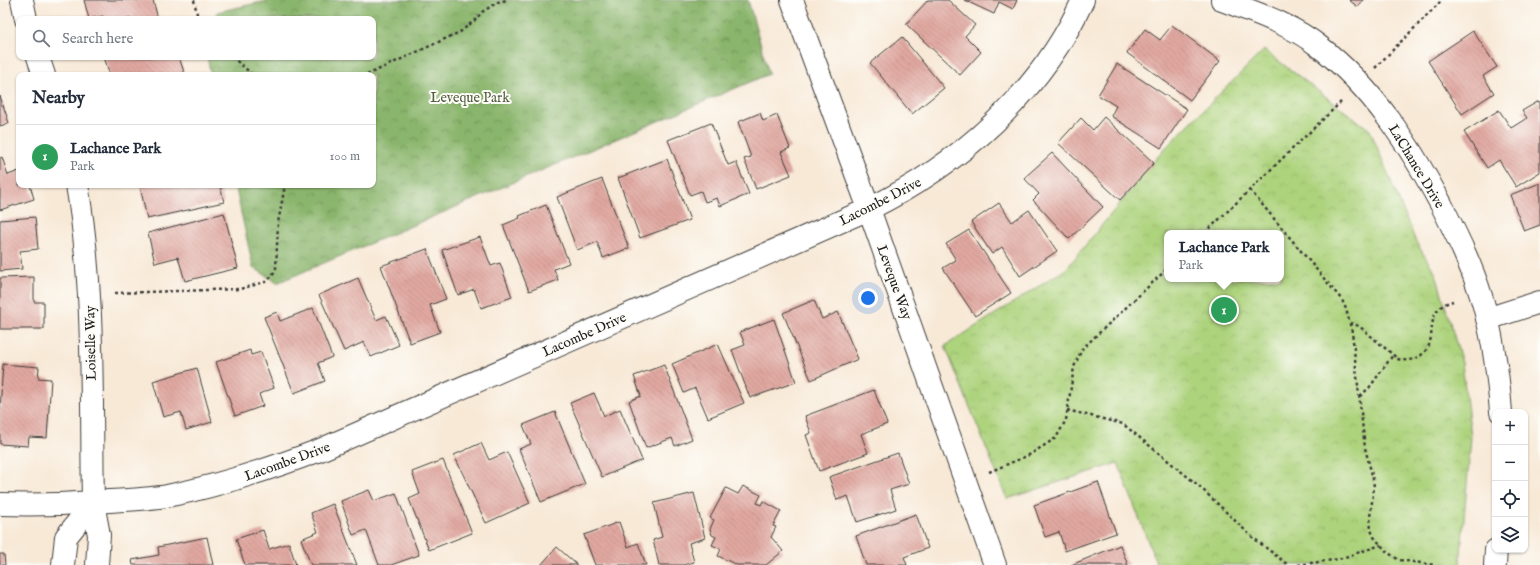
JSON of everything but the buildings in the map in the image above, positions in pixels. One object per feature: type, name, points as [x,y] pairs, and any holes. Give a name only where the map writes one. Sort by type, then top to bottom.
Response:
[{"type":"street","points":[[22,0],[25,16]]},
{"type":"street","name":"Leveque Way","points":[[792,0],[995,565]]},
{"type":"street","name":"Lacombe Drive","points":[[0,504],[36,505],[165,496],[215,485],[284,464],[335,444],[868,209],[901,192],[954,158],[979,138],[1028,88],[1065,35],[1083,0]]},
{"type":"street","name":"LaChance Drive","points":[[1222,0],[1281,23],[1320,46],[1360,83],[1379,105],[1418,164],[1449,221],[1462,248],[1481,295],[1496,364],[1501,409]]},
{"type":"street","points":[[39,60],[43,72]]},
{"type":"street","name":"Loiselle Way","points":[[77,188],[85,235],[89,292],[93,502],[99,535],[97,565]]},
{"type":"street","points":[[1487,320],[1540,302]]},
{"type":"street","points":[[64,565],[66,537],[93,502]]},
{"type":"street","points":[[1495,565],[1496,553]]},
{"type":"path","points":[[194,0],[199,16]]},
{"type":"path","points":[[373,72],[460,32],[475,20],[482,12],[498,2],[507,0]]},
{"type":"path","points":[[1371,72],[1442,0]]},
{"type":"path","points":[[236,60],[250,72]]},
{"type":"path","points":[[1208,230],[1348,96]]},
{"type":"path","points":[[115,293],[240,289],[265,282],[272,276],[276,268],[278,223],[284,188]]},
{"type":"path","points":[[1250,190],[1283,230]]},
{"type":"path","points":[[1284,231],[1342,300],[1350,323],[1360,396],[1365,448],[1374,487],[1370,517],[1371,530],[1374,537],[1380,545],[1399,560],[1435,565]]},
{"type":"path","points":[[990,472],[1029,455],[1056,438],[1066,420],[1074,367],[1082,349],[1164,272]]},
{"type":"path","points":[[1350,323],[1359,326],[1394,355],[1404,361],[1421,355],[1429,344],[1433,320],[1436,312],[1444,304],[1453,301]]},
{"type":"path","points":[[1360,396],[1369,388],[1394,355]]},
{"type":"path","points":[[1067,410],[1123,424],[1199,486],[1251,536],[1288,565]]},
{"type":"path","points":[[1298,565],[1339,559],[1380,545]]},
{"type":"green space","name":"Leveque Park","points":[[271,0],[748,0],[769,74],[277,283],[253,267],[236,188],[376,188],[376,72],[210,72],[208,60],[376,60],[376,16],[216,16],[217,12]]},
{"type":"green space","points":[[1264,50],[1370,130],[1416,242],[1436,274],[1462,363],[1471,437],[1460,565],[1157,565],[1118,463],[1007,499],[945,346],[1066,269],[1165,148]]},
{"type":"place","name":"Lachance Park","points":[[1224,310]]}]
